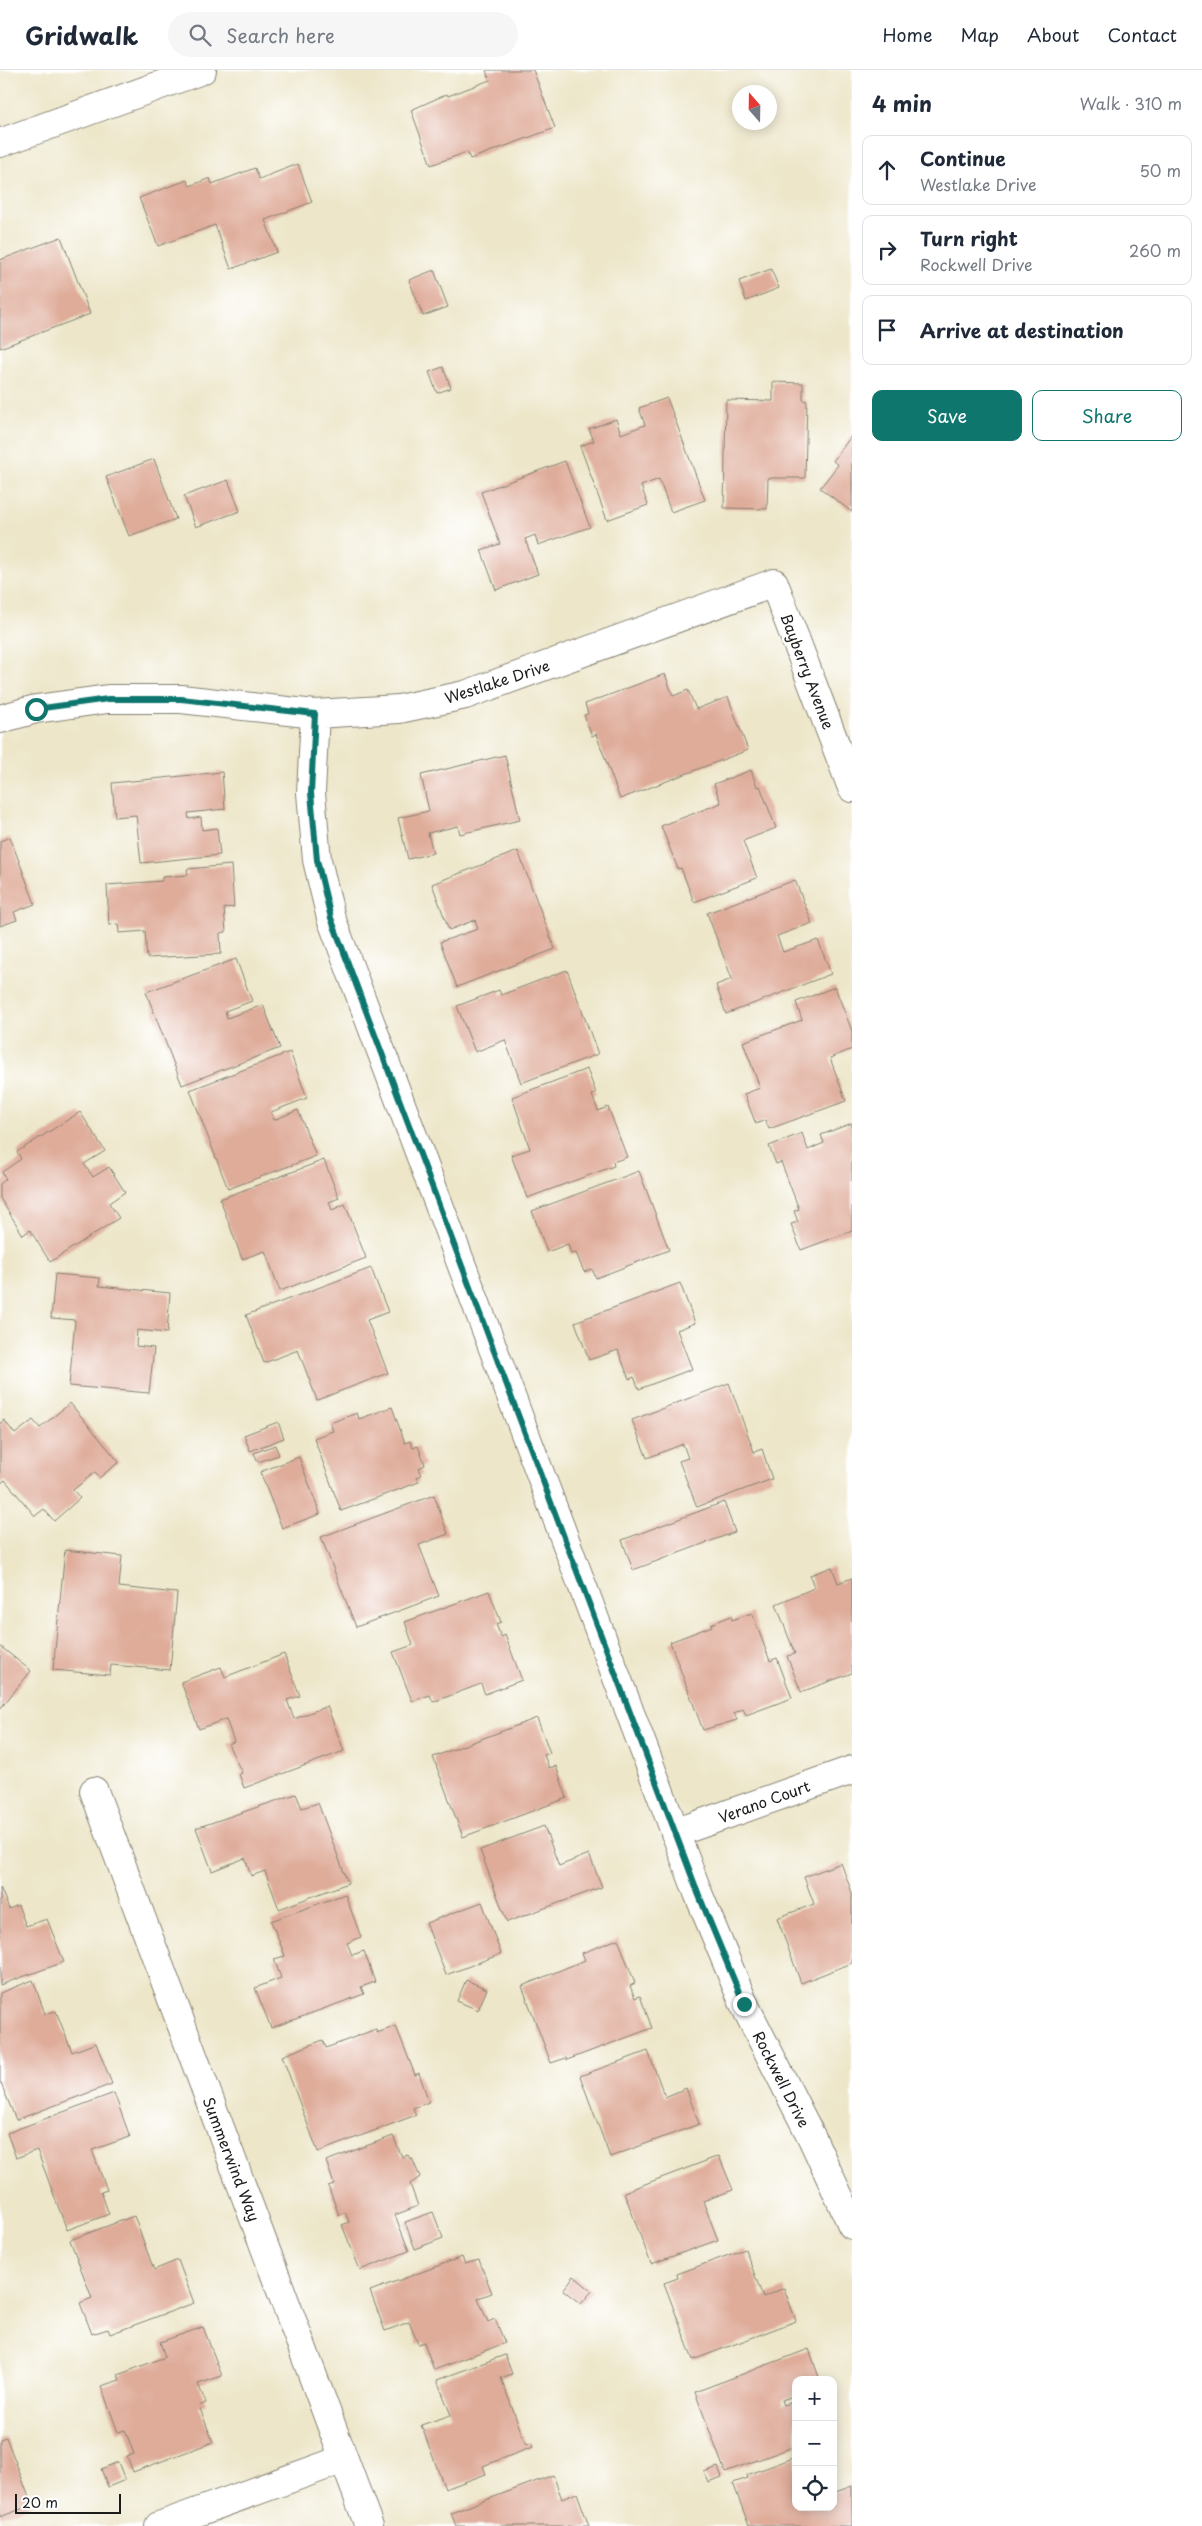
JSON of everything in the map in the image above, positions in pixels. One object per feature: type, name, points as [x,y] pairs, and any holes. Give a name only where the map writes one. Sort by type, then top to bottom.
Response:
[{"type":"street","points":[[0,143],[202,70]]},
{"type":"street","name":"Westlake Drive","points":[[0,719],[36,709],[108,699],[181,699],[315,714],[399,709],[465,695],[774,583]]},
{"type":"street","name":"Bayberry Avenue","points":[[774,583],[852,788]]},
{"type":"street","name":"Rockwell Drive","points":[[315,714],[311,793],[317,860],[331,918],[675,1833],[744,2004],[812,2138],[852,2225]]},
{"type":"street","name":"Verano Court","points":[[675,1833],[852,1770]]},
{"type":"street","name":"Summerwind Way","points":[[94,1791],[369,2526]]},
{"type":"street","points":[[159,2526],[344,2459]]},
{"type":"building","points":[[533,70],[555,128],[470,159],[467,152],[431,165],[411,110],[447,94],[448,96],[490,80],[486,71]]},
{"type":"building","points":[[298,164],[312,202],[265,220],[277,252],[231,269],[215,225],[158,246],[139,198],[187,180],[190,186],[210,178],[212,184],[255,168],[259,179]]},
{"type":"building","points":[[61,237],[90,314],[0,348],[0,260]]},
{"type":"building","points":[[771,269],[779,288],[746,301],[739,281]]},
{"type":"building","points":[[434,270],[448,307],[423,316],[409,280]]},
{"type":"building","points":[[443,367],[451,388],[437,393],[429,372]]},
{"type":"building","points":[[773,382],[803,383],[803,400],[807,401],[805,478],[768,478],[767,509],[724,508],[726,400],[773,401]]},
{"type":"building","points":[[667,398],[705,500],[671,512],[659,479],[641,486],[648,505],[607,520],[580,446],[594,441],[589,429],[616,419],[621,434],[645,425],[639,408]]},
{"type":"building","points":[[852,435],[852,512],[820,488],[838,465],[833,461]]},
{"type":"building","points":[[154,459],[176,519],[129,536],[106,477]]},
{"type":"building","points":[[565,461],[590,527],[538,545],[535,535],[525,539],[538,574],[496,590],[481,550],[500,544],[481,492]]},
{"type":"building","points":[[228,480],[240,511],[196,527],[184,496]]},
{"type":"building","points":[[665,674],[673,696],[688,690],[696,709],[728,697],[748,750],[620,799],[596,734],[592,736],[584,715],[588,714],[585,704]]},
{"type":"building","points":[[505,755],[520,820],[460,834],[458,826],[428,833],[433,853],[408,859],[398,818],[429,811],[421,775]]},
{"type":"building","points":[[751,770],[757,787],[760,786],[776,828],[743,841],[757,878],[694,902],[681,868],[678,869],[661,826],[721,803],[714,784]]},
{"type":"building","points":[[222,772],[225,809],[188,813],[189,819],[201,817],[202,830],[217,828],[220,855],[141,863],[136,815],[115,817],[112,783]]},
{"type":"building","points":[[10,837],[35,904],[14,912],[17,920],[0,926],[0,841]]},
{"type":"building","points":[[518,851],[555,949],[457,987],[440,942],[478,929],[475,920],[449,930],[432,884]]},
{"type":"building","points":[[231,865],[234,907],[224,908],[226,932],[220,933],[221,954],[147,958],[145,931],[119,933],[118,924],[109,925],[107,885],[162,881],[162,877],[188,875],[187,869]]},
{"type":"building","points":[[795,880],[812,923],[777,936],[783,952],[818,940],[831,974],[726,1014],[716,985],[732,979],[707,913]]},
{"type":"building","points":[[236,959],[252,1001],[225,1011],[227,1018],[263,1005],[280,1048],[182,1085],[146,992]]},
{"type":"building","points":[[567,970],[598,1054],[521,1083],[505,1040],[475,1052],[457,1006],[499,990],[501,995]]},
{"type":"building","points":[[835,987],[852,1031],[852,1049],[830,1058],[846,1101],[769,1129],[765,1120],[756,1124],[744,1094],[760,1088],[743,1042],[802,1020],[796,1002]]},
{"type":"building","points":[[290,1052],[307,1098],[271,1112],[274,1120],[298,1110],[316,1156],[228,1189],[190,1090]]},
{"type":"building","points":[[587,1069],[596,1093],[592,1095],[598,1111],[608,1107],[627,1157],[613,1162],[614,1166],[527,1198],[511,1155],[530,1149],[512,1097]]},
{"type":"building","points":[[80,1112],[105,1151],[84,1164],[93,1177],[109,1167],[125,1192],[109,1203],[119,1218],[50,1262],[30,1230],[23,1235],[0,1198],[0,1184],[6,1179],[2,1172],[21,1159],[17,1152]]},
{"type":"building","points":[[852,1123],[852,1231],[801,1250],[791,1224],[798,1222],[794,1211],[799,1209],[781,1162],[776,1164],[769,1146],[802,1133],[808,1150],[824,1143],[821,1135]]},
{"type":"building","points":[[324,1160],[339,1198],[329,1202],[332,1210],[345,1204],[366,1258],[280,1291],[265,1251],[242,1259],[220,1199]]},
{"type":"building","points":[[639,1171],[669,1250],[596,1278],[592,1269],[584,1272],[576,1253],[571,1254],[568,1244],[547,1252],[532,1211]]},
{"type":"building","points":[[371,1268],[388,1312],[367,1320],[388,1373],[317,1400],[298,1350],[264,1363],[246,1315]]},
{"type":"building","points":[[55,1274],[100,1278],[99,1286],[170,1293],[167,1333],[137,1330],[136,1346],[154,1348],[149,1393],[69,1386],[75,1320],[51,1318]]},
{"type":"building","points":[[680,1283],[695,1323],[677,1330],[692,1369],[639,1389],[634,1377],[629,1379],[618,1350],[589,1360],[575,1322]]},
{"type":"building","points":[[729,1383],[754,1452],[762,1449],[772,1479],[697,1507],[679,1461],[688,1458],[683,1444],[647,1458],[632,1420]]},
{"type":"building","points":[[70,1403],[119,1462],[99,1478],[95,1472],[73,1490],[80,1498],[54,1521],[44,1509],[35,1516],[5,1480],[0,1484],[0,1423],[4,1420],[15,1434],[33,1420],[40,1428]]},
{"type":"building","points":[[392,1407],[405,1443],[410,1441],[413,1448],[418,1446],[425,1465],[419,1468],[422,1475],[417,1477],[419,1482],[341,1511],[314,1438],[333,1431],[330,1423],[357,1413],[359,1419]]},
{"type":"building","points":[[278,1422],[284,1438],[250,1451],[244,1435]]},
{"type":"building","points":[[275,1445],[279,1455],[258,1462],[254,1453]]},
{"type":"building","points":[[299,1457],[320,1514],[282,1528],[260,1472]]},
{"type":"building","points":[[434,1495],[448,1534],[419,1545],[439,1596],[356,1627],[321,1537]]},
{"type":"building","points":[[724,1502],[735,1532],[633,1570],[622,1540]]},
{"type":"building","points":[[65,1550],[122,1556],[119,1587],[177,1593],[170,1670],[111,1665],[110,1675],[53,1670]]},
{"type":"building","points":[[832,1567],[838,1583],[852,1578],[852,1673],[801,1692],[787,1656],[795,1654],[776,1604],[814,1588],[810,1575]]},
{"type":"building","points":[[489,1591],[501,1622],[496,1624],[501,1637],[505,1635],[522,1680],[485,1694],[481,1684],[433,1702],[430,1695],[412,1701],[393,1652],[413,1645],[405,1622]]},
{"type":"building","points":[[752,1613],[770,1661],[777,1658],[792,1698],[746,1715],[743,1709],[734,1713],[737,1720],[703,1730],[670,1642],[712,1626],[711,1624],[731,1616],[732,1620]]},
{"type":"building","points":[[0,1646],[31,1671],[0,1709]]},
{"type":"building","points":[[284,1654],[300,1696],[287,1700],[294,1719],[327,1706],[344,1751],[244,1788],[239,1774],[242,1773],[228,1744],[234,1742],[226,1719],[199,1729],[181,1682],[221,1667],[225,1677]]},
{"type":"building","points":[[537,1718],[550,1753],[544,1755],[549,1768],[556,1766],[567,1798],[463,1837],[433,1757]]},
{"type":"building","points":[[296,1794],[302,1808],[318,1803],[348,1883],[279,1909],[265,1871],[251,1876],[245,1858],[212,1871],[196,1828]]},
{"type":"building","points":[[544,1826],[559,1866],[589,1854],[602,1887],[507,1922],[480,1850]]},
{"type":"building","points":[[841,1863],[852,1893],[852,1963],[801,1983],[777,1918],[814,1904],[804,1877]]},
{"type":"building","points":[[0,1887],[9,1909],[18,1905],[26,1926],[47,1919],[64,1962],[0,1985]]},
{"type":"building","points":[[345,1894],[361,1937],[347,1943],[352,1955],[364,1951],[375,1982],[361,1987],[364,1994],[271,2028],[255,1988],[281,1978],[274,1959],[285,1956],[271,1921]]},
{"type":"building","points":[[482,1902],[501,1954],[446,1975],[426,1923]]},
{"type":"building","points":[[618,1939],[635,1983],[630,1986],[635,1998],[640,1996],[652,2028],[567,2060],[566,2058],[551,2063],[522,1986],[585,1960],[582,1953]]},
{"type":"building","points":[[33,1980],[45,2014],[56,2011],[72,2052],[96,2043],[112,2084],[16,2120],[0,2081],[0,1993]]},
{"type":"building","points":[[466,1980],[487,1989],[478,2010],[457,2001]]},
{"type":"building","points":[[396,2026],[415,2075],[419,2073],[429,2102],[413,2108],[416,2115],[318,2152],[282,2056],[323,2040],[326,2048],[376,2029],[377,2033]]},
{"type":"building","points":[[648,2051],[665,2097],[686,2088],[699,2124],[610,2157],[580,2076]]},
{"type":"building","points":[[114,2093],[130,2137],[92,2150],[107,2190],[101,2192],[109,2214],[67,2230],[37,2150],[16,2158],[7,2133]]},
{"type":"building","points":[[393,2136],[402,2157],[408,2155],[410,2159],[412,2158],[420,2177],[410,2184],[418,2206],[395,2215],[409,2251],[360,2270],[342,2225],[349,2222],[345,2212],[339,2215],[328,2186],[334,2184],[326,2161]]},
{"type":"building","points":[[719,2156],[733,2190],[703,2201],[718,2240],[651,2264],[624,2192]]},
{"type":"building","points":[[433,2212],[443,2238],[415,2249],[405,2222]]},
{"type":"building","points":[[134,2216],[154,2270],[178,2260],[194,2303],[110,2334],[108,2329],[92,2334],[80,2303],[92,2298],[70,2240]]},
{"type":"building","points":[[745,2249],[763,2297],[784,2288],[796,2321],[693,2360],[664,2283],[678,2278],[677,2274]]},
{"type":"building","points":[[462,2257],[465,2264],[479,2260],[492,2293],[478,2298],[488,2322],[495,2319],[505,2343],[434,2370],[424,2342],[418,2344],[409,2322],[385,2331],[370,2291]]},
{"type":"building","points":[[574,2276],[592,2291],[581,2304],[563,2290]]},
{"type":"building","points":[[203,2327],[222,2376],[198,2384],[206,2403],[199,2406],[213,2442],[133,2472],[127,2456],[134,2454],[125,2430],[118,2432],[101,2386],[120,2380],[118,2375],[165,2357],[160,2342]]},
{"type":"building","points":[[809,2349],[819,2376],[792,2376],[792,2396],[782,2400],[784,2405],[792,2402],[792,2447],[725,2472],[695,2392]]},
{"type":"building","points":[[505,2355],[512,2374],[501,2378],[526,2445],[531,2443],[533,2447],[483,2466],[486,2474],[445,2489],[421,2425],[451,2415],[437,2380]]},
{"type":"building","points":[[6,2437],[32,2505],[0,2517],[0,2439]]},
{"type":"building","points":[[792,2458],[792,2511],[837,2511],[837,2492],[852,2486],[852,2526],[749,2526],[733,2483],[748,2478],[747,2475]]},
{"type":"building","points":[[118,2462],[125,2480],[108,2487],[101,2469]]},
{"type":"building","points":[[718,2467],[722,2477],[708,2482],[704,2472]]},
{"type":"building","points":[[553,2475],[562,2499],[577,2493],[589,2526],[456,2526],[451,2513]]},
{"type":"route","points":[[36,709],[108,699],[181,699],[256,709],[315,714],[311,793],[317,860],[331,918],[698,1893],[744,2004]]}]
